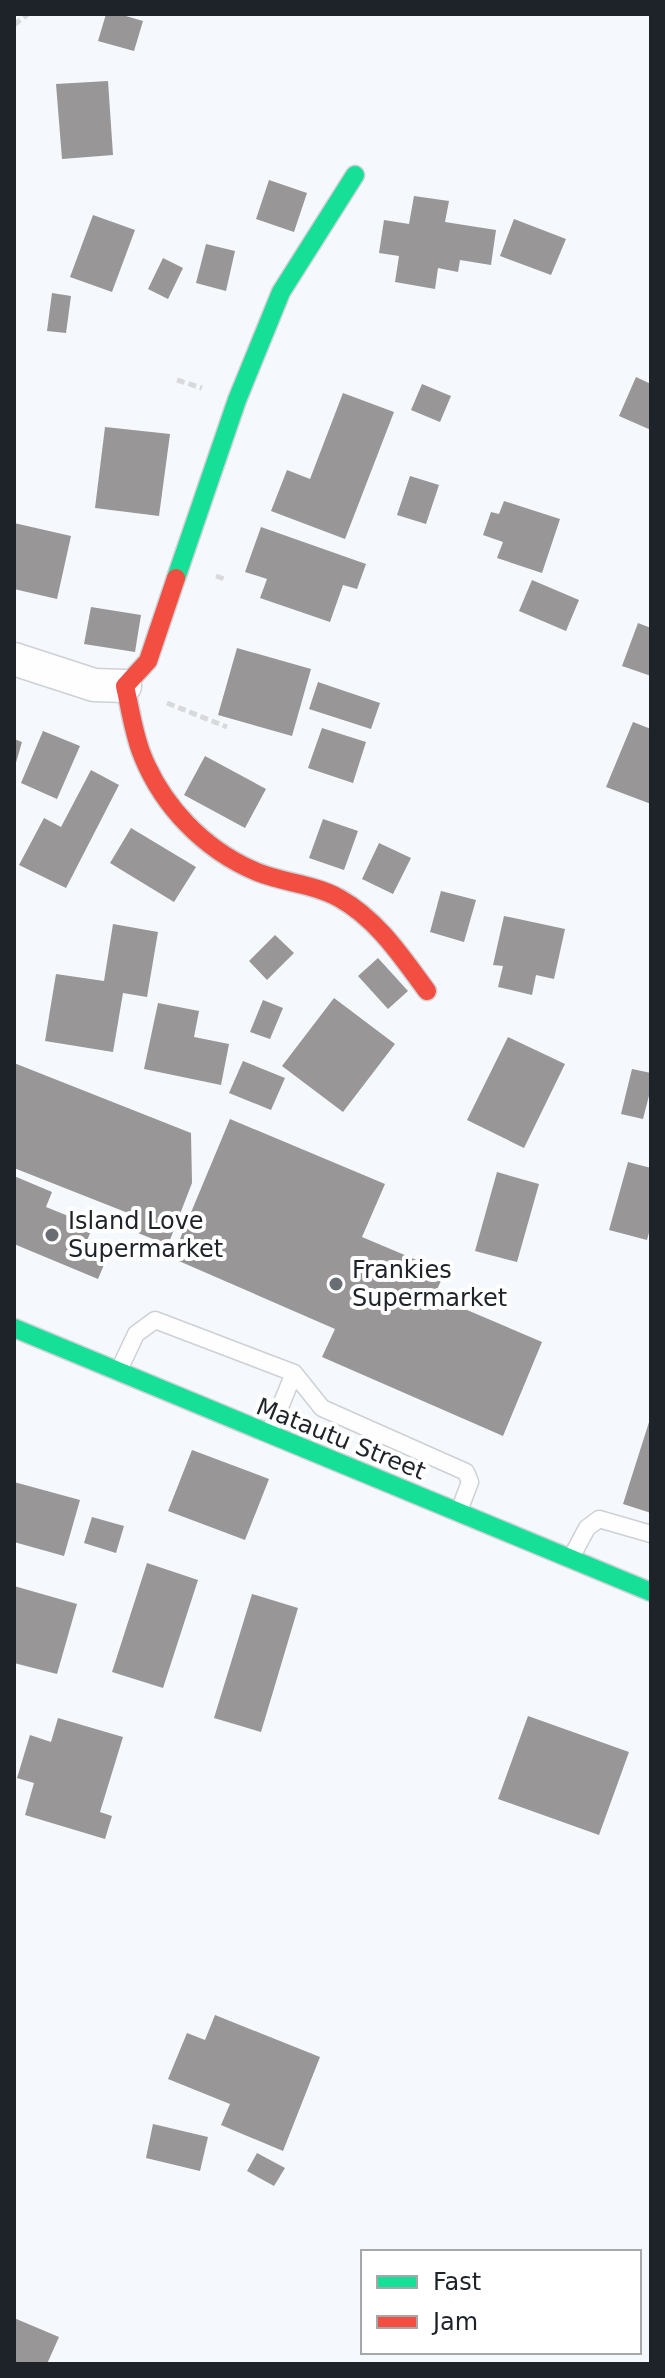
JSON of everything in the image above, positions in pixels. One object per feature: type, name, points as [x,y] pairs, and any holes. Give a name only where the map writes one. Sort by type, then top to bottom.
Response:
[{"type":"street","points":[[14,659],[94,685],[125,686],[148,661],[237,400],[281,292],[355,175]]},
{"type":"street","points":[[125,686],[145,762],[179,819],[229,858],[258,873],[337,896],[368,917],[391,941],[427,991]]},
{"type":"street","name":"Matautu Street","points":[[14,1328],[651,1592]]},
{"type":"lane","points":[[118,1372],[136,1334],[155,1320],[294,1373],[322,1408],[466,1472],[470,1482],[458,1513]]},
{"type":"lane","points":[[268,1435],[294,1373]]},
{"type":"lane","points":[[572,1558],[587,1528],[599,1519],[651,1534]]},
{"type":"path","points":[[14,25],[28,14]]},
{"type":"path","points":[[125,686],[227,727]]},
{"type":"building","points":[[106,14],[119,14],[143,21],[134,51],[98,41]]},
{"type":"building","points":[[108,81],[113,155],[62,159],[56,84]]},
{"type":"building","points":[[269,180],[307,193],[294,232],[256,219]]},
{"type":"building","points":[[414,196],[449,201],[445,222],[496,230],[491,265],[460,260],[458,272],[438,268],[435,289],[395,282],[399,256],[379,253],[384,220],[409,224]]},
{"type":"building","points":[[93,215],[135,230],[112,292],[70,277]]},
{"type":"building","points":[[514,219],[566,239],[551,275],[500,256]]},
{"type":"building","points":[[206,244],[235,251],[226,291],[196,283]]},
{"type":"building","points":[[163,258],[183,268],[168,299],[148,289]]},
{"type":"building","points":[[52,293],[71,296],[66,333],[47,331]]},
{"type":"building","points":[[636,377],[651,384],[651,430],[619,416]]},
{"type":"building","points":[[422,384],[451,396],[440,422],[411,410]]},
{"type":"building","points":[[343,393],[394,412],[345,539],[271,511],[287,470],[310,479]]},
{"type":"building","points":[[105,427],[170,434],[159,516],[95,508]]},
{"type":"building","points":[[410,476],[439,485],[426,524],[397,515]]},
{"type":"building","points":[[504,501],[560,519],[542,573],[497,558],[503,542],[483,535],[491,512],[499,514]]},
{"type":"building","points":[[14,523],[71,536],[57,599],[14,589]]},
{"type":"building","points":[[261,527],[366,564],[357,589],[343,585],[330,622],[260,598],[267,579],[245,572]]},
{"type":"building","points":[[532,580],[579,600],[566,631],[519,611]]},
{"type":"building","points":[[91,607],[141,615],[135,652],[84,644]]},
{"type":"building","points":[[638,623],[651,628],[651,676],[622,666]]},
{"type":"building","points":[[237,648],[311,669],[292,736],[218,715]]},
{"type":"building","points":[[318,682],[380,703],[371,729],[309,709]]},
{"type":"building","points":[[633,722],[651,729],[651,804],[606,787]]},
{"type":"building","points":[[322,728],[366,742],[353,783],[308,768]]},
{"type":"building","points":[[43,731],[80,746],[57,799],[21,783]]},
{"type":"building","points":[[14,739],[22,742],[15,766],[14,766]]},
{"type":"building","points":[[205,756],[266,789],[245,828],[184,795]]},
{"type":"building","points":[[91,770],[119,785],[66,888],[19,865],[44,818],[61,827]]},
{"type":"building","points":[[323,819],[358,831],[344,870],[309,858]]},
{"type":"building","points":[[131,828],[196,867],[174,902],[110,863]]},
{"type":"building","points":[[379,843],[411,858],[393,894],[362,879]]},
{"type":"building","points":[[441,891],[476,900],[464,942],[430,932]]},
{"type":"building","points":[[504,916],[565,929],[554,979],[536,975],[532,995],[498,987],[503,966],[493,965]]},
{"type":"building","points":[[113,924],[158,932],[147,997],[123,993],[113,1052],[45,1041],[56,974],[104,981]]},
{"type":"building","points":[[275,935],[294,953],[267,980],[249,961]]},
{"type":"building","points":[[378,958],[408,991],[388,1009],[358,976]]},
{"type":"building","points":[[334,998],[395,1044],[343,1112],[282,1066]]},
{"type":"building","points":[[263,1000],[283,1008],[270,1039],[250,1032]]},
{"type":"building","points":[[158,1003],[199,1011],[194,1037],[229,1044],[221,1085],[144,1069]]},
{"type":"building","points":[[508,1037],[565,1064],[524,1148],[467,1120]]},
{"type":"building","points":[[243,1061],[285,1078],[271,1110],[229,1093]]},
{"type":"building","points":[[14,1063],[191,1133],[192,1183],[168,1245],[123,1227],[128,1213],[14,1168]]},
{"type":"building","points":[[632,1069],[651,1073],[651,1088],[643,1119],[621,1114]]},
{"type":"building","name":"Frankies Supermarket","points":[[230,1119],[385,1184],[362,1237],[445,1272],[434,1296],[542,1342],[503,1436],[322,1357],[335,1329],[172,1258]]},
{"type":"building","points":[[628,1162],[651,1168],[651,1225],[647,1240],[609,1230]]},
{"type":"building","points":[[497,1172],[539,1184],[517,1262],[475,1251]]},
{"type":"building","name":"Island Love Supermarket","points":[[14,1176],[52,1192],[46,1207],[93,1226],[86,1243],[109,1253],[98,1279],[14,1244]]},
{"type":"building","points":[[651,1420],[651,1513],[623,1504]]},
{"type":"building","points":[[192,1450],[269,1479],[245,1540],[168,1511]]},
{"type":"building","points":[[14,1482],[80,1500],[64,1556],[14,1542]]},
{"type":"building","points":[[92,1517],[124,1526],[116,1553],[84,1543]]},
{"type":"building","points":[[147,1563],[198,1580],[163,1688],[112,1672]]},
{"type":"building","points":[[14,1586],[77,1604],[57,1674],[14,1663]]},
{"type":"building","points":[[252,1594],[298,1608],[261,1732],[214,1718]]},
{"type":"building","points":[[528,1716],[629,1752],[599,1835],[498,1799]]},
{"type":"building","points":[[58,1718],[123,1737],[100,1812],[112,1816],[105,1839],[25,1815],[34,1783],[17,1778],[30,1735],[51,1742]]},
{"type":"building","points":[[215,2015],[320,2057],[283,2151],[221,2125],[230,2104],[168,2079],[187,2033],[205,2040]]},
{"type":"building","points":[[153,2124],[208,2137],[200,2171],[146,2158]]},
{"type":"building","points":[[257,2153],[285,2168],[274,2186],[247,2171]]},
{"type":"building","points":[[14,2318],[59,2337],[47,2364],[14,2363]]},
{"type":"traffic: fast","points":[[176,578],[237,400],[281,292],[355,175]]},
{"type":"traffic: fast","points":[[14,1328],[651,1592]]},
{"type":"traffic: jam","points":[[176,578],[148,661],[125,686],[141,752],[160,790],[187,824],[238,863],[267,876],[329,893],[353,907],[388,940],[427,991]]},
{"type":"place","name":"Island Love Supermarket","points":[[52,1235]]},
{"type":"place","name":"Frankies Supermarket","points":[[336,1284]]}]
